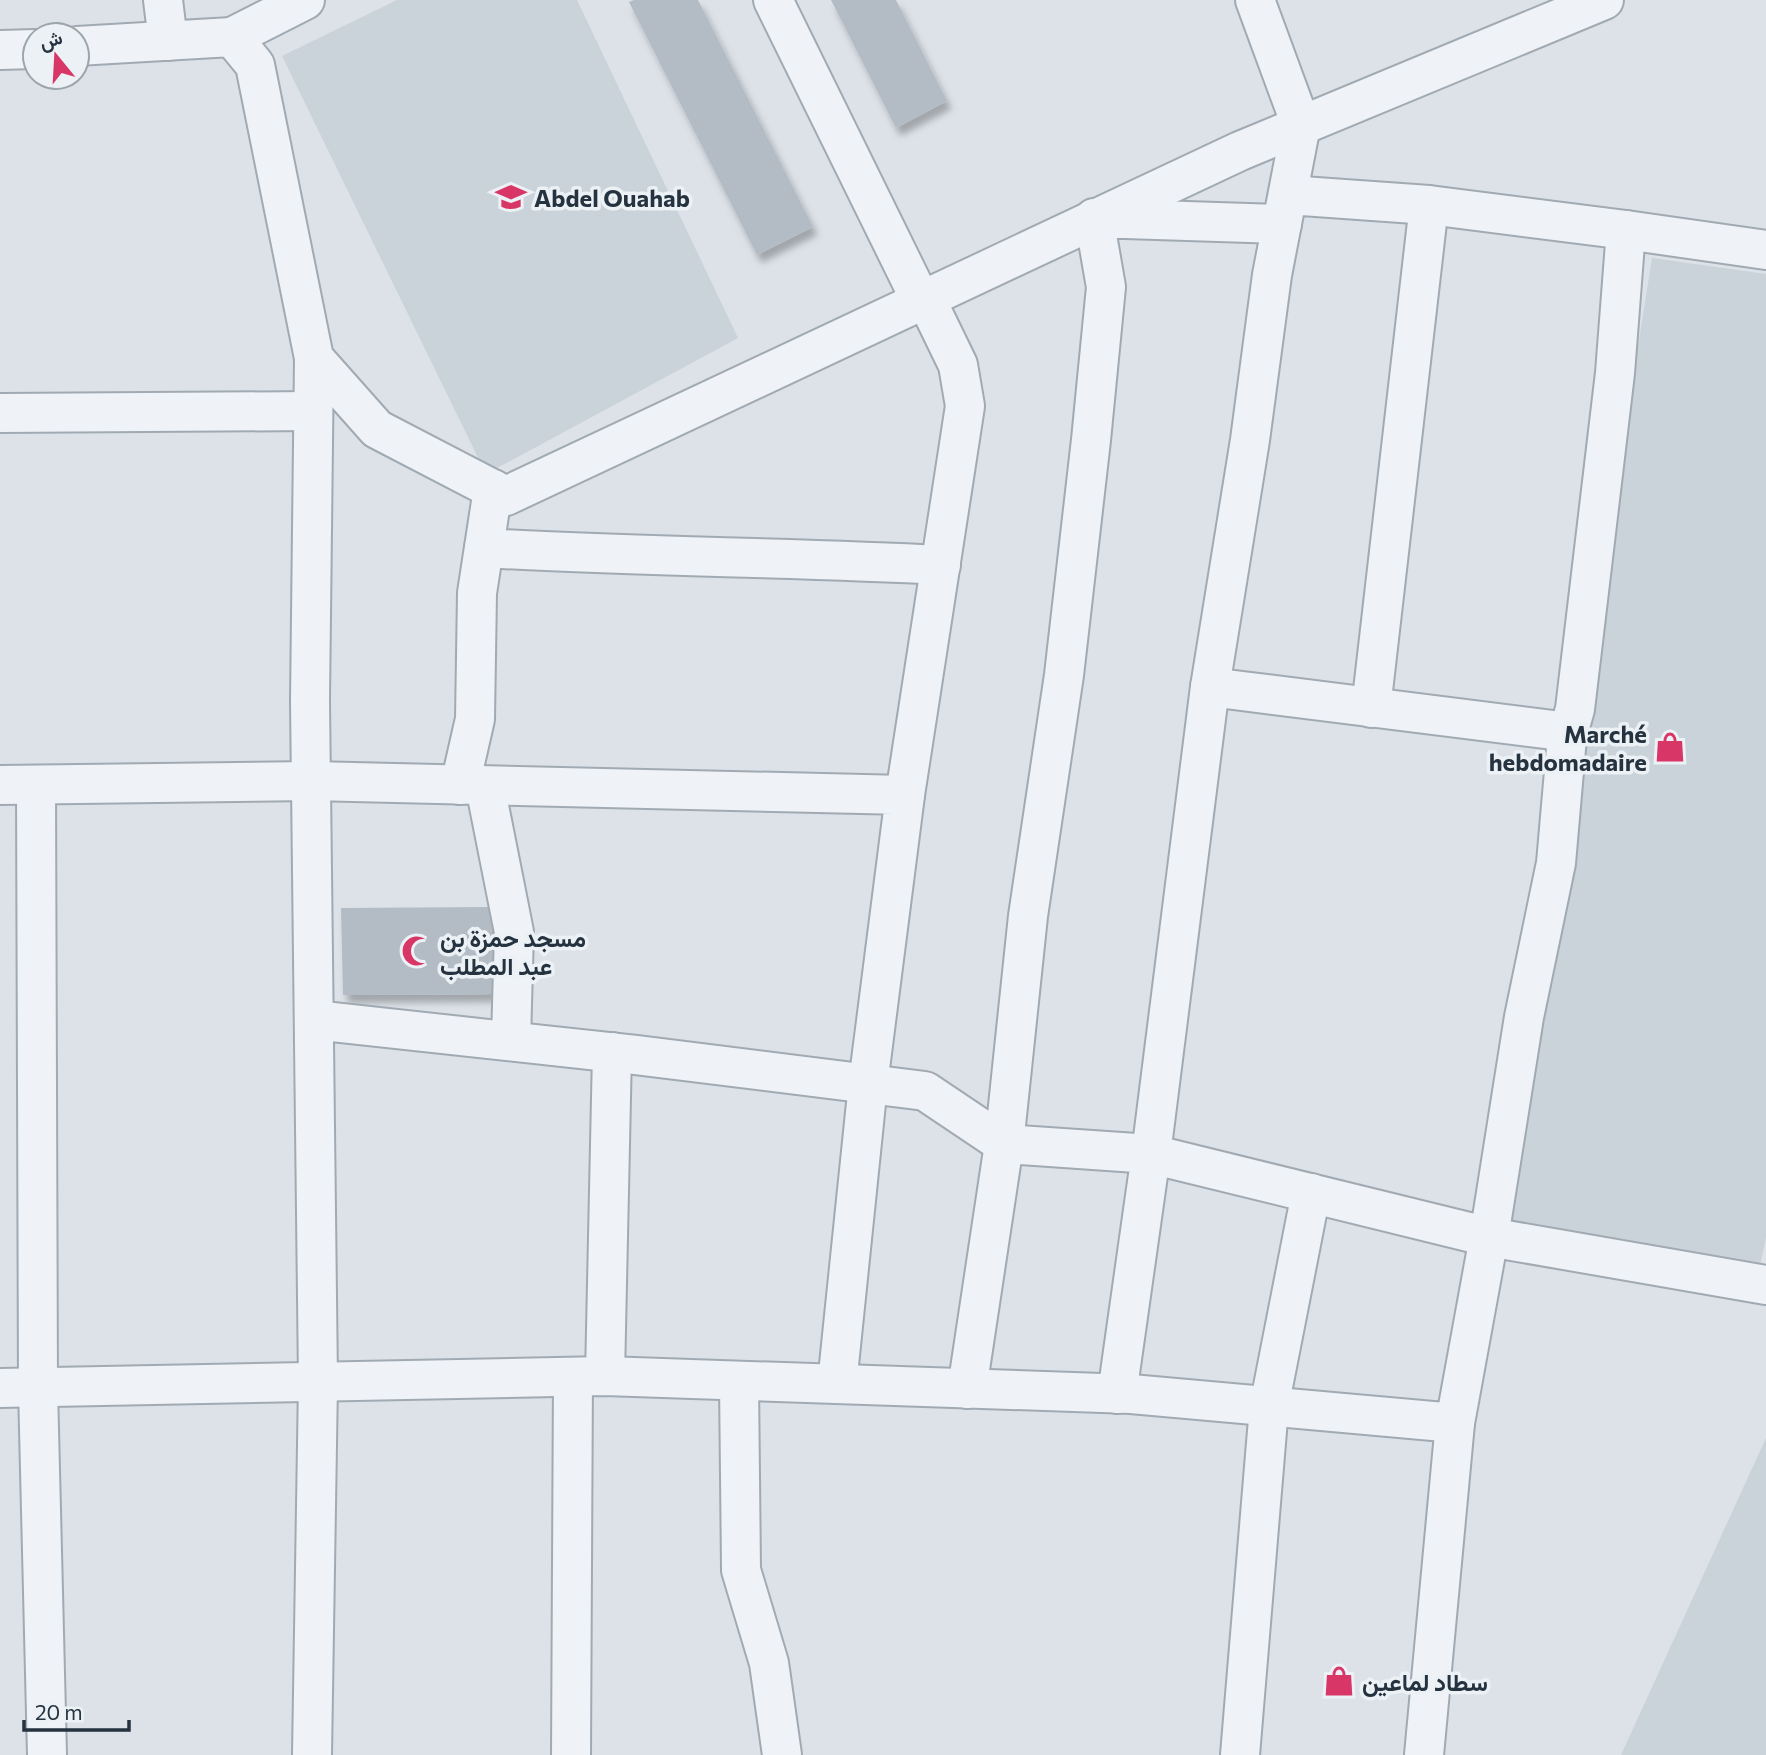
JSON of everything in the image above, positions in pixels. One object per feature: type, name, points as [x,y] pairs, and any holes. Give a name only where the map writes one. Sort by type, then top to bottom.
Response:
[{"type":"street","points":[[163,0],[168,41]]},
{"type":"street","points":[[91,45],[232,37],[305,0]]},
{"type":"street","points":[[773,0],[958,365],[965,406],[905,795],[868,1084],[837,1384]]},
{"type":"street","points":[[1117,1394],[1151,1154],[1210,687],[1250,440],[1272,275],[1301,125],[1255,0]]},
{"type":"street","points":[[314,358],[377,429],[506,496],[1094,218],[1301,125],[1604,0]]},
{"type":"street","points":[[232,37],[256,65],[314,358],[311,781],[318,1382],[312,1755]]},
{"type":"street","points":[[0,50],[21,49]]},
{"type":"street","points":[[1094,218],[1429,205],[1766,250]]},
{"type":"street","points":[[1371,708],[1429,205]]},
{"type":"street","points":[[967,1389],[1004,1144],[1028,916],[1064,675],[1093,426],[1106,287],[1094,218]]},
{"type":"street","points":[[1424,1755],[1455,1423],[1489,1237],[1524,1017],[1556,863],[1569,732],[1575,709],[1615,373],[1626,230]]},
{"type":"street","points":[[0,413],[313,411]]},
{"type":"street","points":[[493,489],[477,593],[472,786],[514,932],[511,1041]]},
{"type":"street","points":[[484,548],[631,557],[821,559],[941,565]]},
{"type":"street","points":[[1210,687],[1569,732]]},
{"type":"street","points":[[47,1755],[18,785],[311,781],[905,795]]},
{"type":"street","points":[[314,1020],[611,1052],[925,1091],[1004,1144],[1151,1154],[1489,1237],[1766,1285]]},
{"type":"street","points":[[571,1755],[589,1377],[611,1052]]},
{"type":"street","points":[[1240,1755],[1269,1407],[1311,1194]]},
{"type":"street","points":[[0,1388],[589,1377],[1117,1394],[1455,1423]]},
{"type":"street","points":[[738,1381],[741,1570],[769,1663],[782,1755]]},
{"type":"shaded area","name":"Abdel Ouahab","points":[[397,0],[577,0],[738,338],[486,474],[282,56]]},
{"type":"shaded area","name":"Marché hebdomadaire","points":[[1652,258],[1766,274],[1766,1237],[1760,1266],[1500,1220]]},
{"type":"shaded area","points":[[1766,1438],[1766,1755],[1621,1755]]},
{"type":"building","points":[[698,0],[813,227],[757,255],[629,2]]},
{"type":"building","points":[[831,0],[896,0],[947,101],[896,128]]},
{"type":"building","name":"مسجد حمزة بن عبد المطلب","points":[[491,907],[493,994],[343,995],[341,908]]},
{"type":"place","name":"Abdel Ouahab","points":[[511,197]]},
{"type":"place","name":"Marché hebdomadaire","points":[[1670,747]]},
{"type":"place","name":"مسجد حمزة بن عبد المطلب","points":[[417,951]]},
{"type":"place","name":"سطاد لماعين","points":[[1339,1681]]}]
